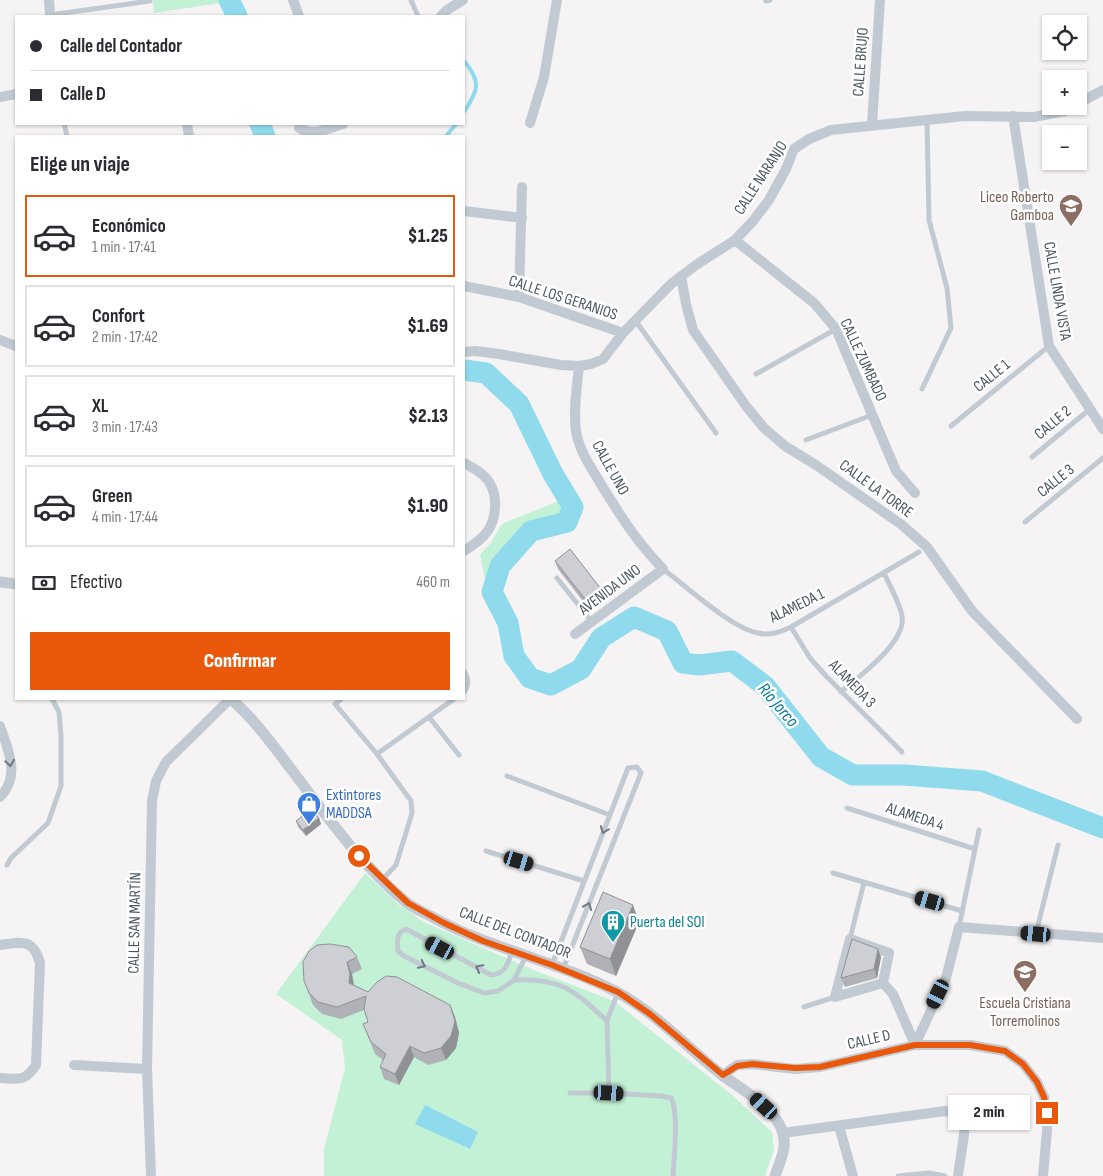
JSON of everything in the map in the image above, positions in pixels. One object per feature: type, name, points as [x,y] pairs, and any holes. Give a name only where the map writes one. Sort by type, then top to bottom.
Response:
[{"type":"street","points":[[48,0],[50,15]]},
{"type":"street","points":[[292,0],[299,15]]},
{"type":"street","points":[[441,15],[463,0]]},
{"type":"street","points":[[530,123],[544,77],[557,0]]},
{"type":"street","name":"CALLE BRUJO","points":[[872,125],[880,0]]},
{"type":"street","points":[[1087,99],[1103,90]]},
{"type":"street","points":[[0,97],[15,94]]},
{"type":"street","name":"CALLE NARANJO","points":[[465,352],[475,351],[578,366],[604,359],[623,333],[671,284],[735,240],[769,200],[786,169],[794,149],[810,139],[831,130],[965,116],[1034,117],[1044,115]]},
{"type":"street","name":"CALLE LINDA VISTA","points":[[1013,116],[1049,346],[1103,429]]},
{"type":"street","points":[[299,128],[304,131],[316,132],[340,125]]},
{"type":"street","points":[[519,297],[522,187]]},
{"type":"street","points":[[465,211],[522,218]]},
{"type":"street","name":"CALLE ZUMBADO","points":[[735,240],[814,302],[836,329],[896,470],[915,493]]},
{"type":"street","name":"CALLE LA TORRE","points":[[681,276],[693,330],[746,406],[764,428],[785,446],[816,465],[902,525],[927,547],[972,611],[1076,719]]},
{"type":"street","name":"CALLE LOS GERANIOS","points":[[465,286],[519,297],[623,333]]},
{"type":"street","points":[[0,340],[15,346]]},
{"type":"street","name":"CALLE UNO","points":[[578,366],[575,410],[579,444],[589,465],[627,527],[642,547],[663,569]]},
{"type":"street","points":[[465,464],[487,479],[495,494],[495,508],[494,519],[488,531],[478,542],[465,550]]},
{"type":"street","name":"AVENIDA UNO","points":[[575,634],[663,569]]},
{"type":"street","points":[[0,582],[15,584]]},
{"type":"street","name":"CALLE SAN MARTÍN","points":[[151,1176],[147,1069],[152,800],[156,782],[166,762],[230,700]]},
{"type":"street","name":"CALLE DEL CONTADOR","points":[[232,700],[252,718],[348,843],[382,880],[408,903],[483,941],[563,969],[618,992],[650,1014],[723,1075],[752,1096],[775,1116],[784,1133]]},
{"type":"street","points":[[0,726],[12,762],[12,776],[9,786],[0,797]]},
{"type":"street","points":[[915,1045],[946,978],[959,927],[1036,934],[1103,937]]},
{"type":"street","points":[[835,998],[850,939],[889,954],[883,983]]},
{"type":"street","points":[[0,944],[23,942],[32,946],[37,952],[40,963],[36,1065],[29,1075],[19,1079],[0,1078]]},
{"type":"street","points":[[883,983],[893,994],[915,1045]]},
{"type":"street","points":[[835,998],[883,983]]},
{"type":"street","name":"CALLE D","points":[[723,1075],[737,1066],[752,1064],[795,1068],[820,1067],[915,1045],[970,1045],[1005,1051],[1023,1064],[1037,1082],[1044,1097],[1047,1113],[1044,1176]]},
{"type":"street","points":[[74,1065],[147,1069]]},
{"type":"street","points":[[775,1176],[784,1146],[784,1133],[946,1110],[955,1112],[962,1118],[965,1126],[958,1176]]},
{"type":"street","points":[[839,1126],[853,1176]]},
{"type":"lane","points":[[411,0],[418,15]]},
{"type":"lane","points":[[50,15],[115,3],[150,2]]},
{"type":"lane","points":[[922,389],[951,328],[947,288],[929,220],[926,120]]},
{"type":"lane","points":[[635,320],[716,433]]},
{"type":"lane","points":[[756,374],[836,329]]},
{"type":"lane","name":"CALLE 1","points":[[951,426],[1049,346]]},
{"type":"lane","name":"CALLE 2","points":[[1032,457],[1090,409]]},
{"type":"lane","points":[[806,440],[872,414]]},
{"type":"lane","name":"CALLE 3","points":[[1025,522],[1103,458]]},
{"type":"lane","name":"ALAMEDA 1","points":[[663,569],[738,627],[760,634],[778,633],[919,552]]},
{"type":"lane","points":[[841,692],[891,646],[899,634],[902,625],[902,615],[884,573]]},
{"type":"lane","points":[[557,578],[592,622]]},
{"type":"lane","name":"ALAMEDA 3","points":[[791,627],[810,658],[841,692],[902,752]]},
{"type":"lane","points":[[465,673],[468,678],[468,684],[465,690]]},
{"type":"lane","points":[[7,865],[11,858],[48,823],[61,786],[60,728],[58,712],[52,700]]},
{"type":"lane","points":[[332,700],[377,754],[411,801],[412,813],[396,865],[382,880]]},
{"type":"lane","points":[[335,704],[340,700]]},
{"type":"lane","points":[[377,754],[453,700]]},
{"type":"lane","points":[[429,717],[460,755]]},
{"type":"lane","points":[[552,965],[628,768],[637,767],[641,773],[563,969]]},
{"type":"lane","points":[[507,776],[610,815]]},
{"type":"lane","name":"ALAMEDA 4","points":[[847,808],[975,850]]},
{"type":"lane","points":[[959,927],[979,830]]},
{"type":"lane","points":[[1036,934],[1058,845]]},
{"type":"lane","points":[[486,851],[584,881]]},
{"type":"lane","points":[[833,873],[962,911]]},
{"type":"lane","points":[[850,939],[864,882]]},
{"type":"lane","points":[[512,951],[502,972],[491,975],[406,929],[401,931],[397,942],[398,951],[404,956],[458,983],[484,993],[498,991],[514,980],[526,956]]},
{"type":"lane","points":[[514,980],[535,979],[554,983],[579,995],[607,1021]]},
{"type":"lane","points":[[609,1093],[607,1021],[618,992]]},
{"type":"lane","points":[[804,1007],[835,998]]},
{"type":"lane","points":[[570,1093],[609,1093],[671,1098],[675,1114],[673,1176]]},
{"type":"lane","points":[[898,1176],[929,1173],[945,1176]]},
{"type":"green space","points":[[153,0],[220,0],[221,3],[154,13]]},
{"type":"green space","points":[[561,500],[564,514],[562,519],[529,527],[496,565],[487,591],[480,554],[490,544],[502,524]]},
{"type":"green space","points":[[365,873],[398,904],[424,922],[536,971],[614,1001],[733,1096],[772,1132],[774,1150],[765,1176],[324,1176],[324,1149],[345,1068],[342,1040],[276,994]]},
{"type":"water","points":[[425,1105],[478,1132],[470,1149],[415,1124]]},
{"type":"building","points":[[570,549],[601,589],[586,600],[555,561]]},
{"type":"building","points":[[311,809],[319,818],[303,830],[296,821]]},
{"type":"building","points":[[603,892],[633,905],[610,959],[580,947]]},
{"type":"building","points":[[852,939],[878,949],[874,969],[841,978]]},
{"type":"building","points":[[330,944],[349,947],[357,957],[347,962],[350,974],[349,983],[368,992],[386,976],[397,977],[450,1005],[455,1021],[451,1036],[441,1048],[424,1053],[410,1046],[395,1074],[380,1067],[386,1054],[371,1042],[363,1024],[368,1022],[364,1009],[366,996],[337,1007],[318,1002],[309,993],[304,981],[303,962],[309,951],[317,945]]},
{"type":"waterway","name":"Río Jorco","points":[[229,0],[236,15]]},
{"type":"waterway","points":[[465,62],[476,81],[475,92],[465,110]]},
{"type":"waterway","name":"Río Jorco","points":[[260,125],[265,135]]},
{"type":"waterway","points":[[447,135],[455,125]]},
{"type":"waterway","name":"Río Jorco","points":[[465,370],[486,373],[519,404],[553,474],[573,507],[567,522],[531,531],[500,566],[492,592],[508,623],[514,656],[530,678],[551,685],[581,669],[601,638],[634,617],[667,631],[683,663],[699,665],[732,661],[765,686],[821,757],[853,775],[904,775],[982,781],[1103,828]]},
{"type":"place","name":"Liceo Roberto Gamboa","points":[[1071,227]]},
{"type":"place","name":"Extintores MADDSA","points":[[309,825]]},
{"type":"place","name":"Puerta del SOl","points":[[613,943]]},
{"type":"place","name":"Escuela Cristiana Torremolinos","points":[[1025,993]]},
{"type":"route","points":[[359,856],[408,903],[444,923],[483,941],[552,965],[618,992],[650,1014],[723,1075],[737,1066],[752,1064],[795,1068],[820,1067],[915,1045],[970,1045],[1005,1051],[1023,1064],[1037,1082],[1044,1097],[1047,1113]]}]
